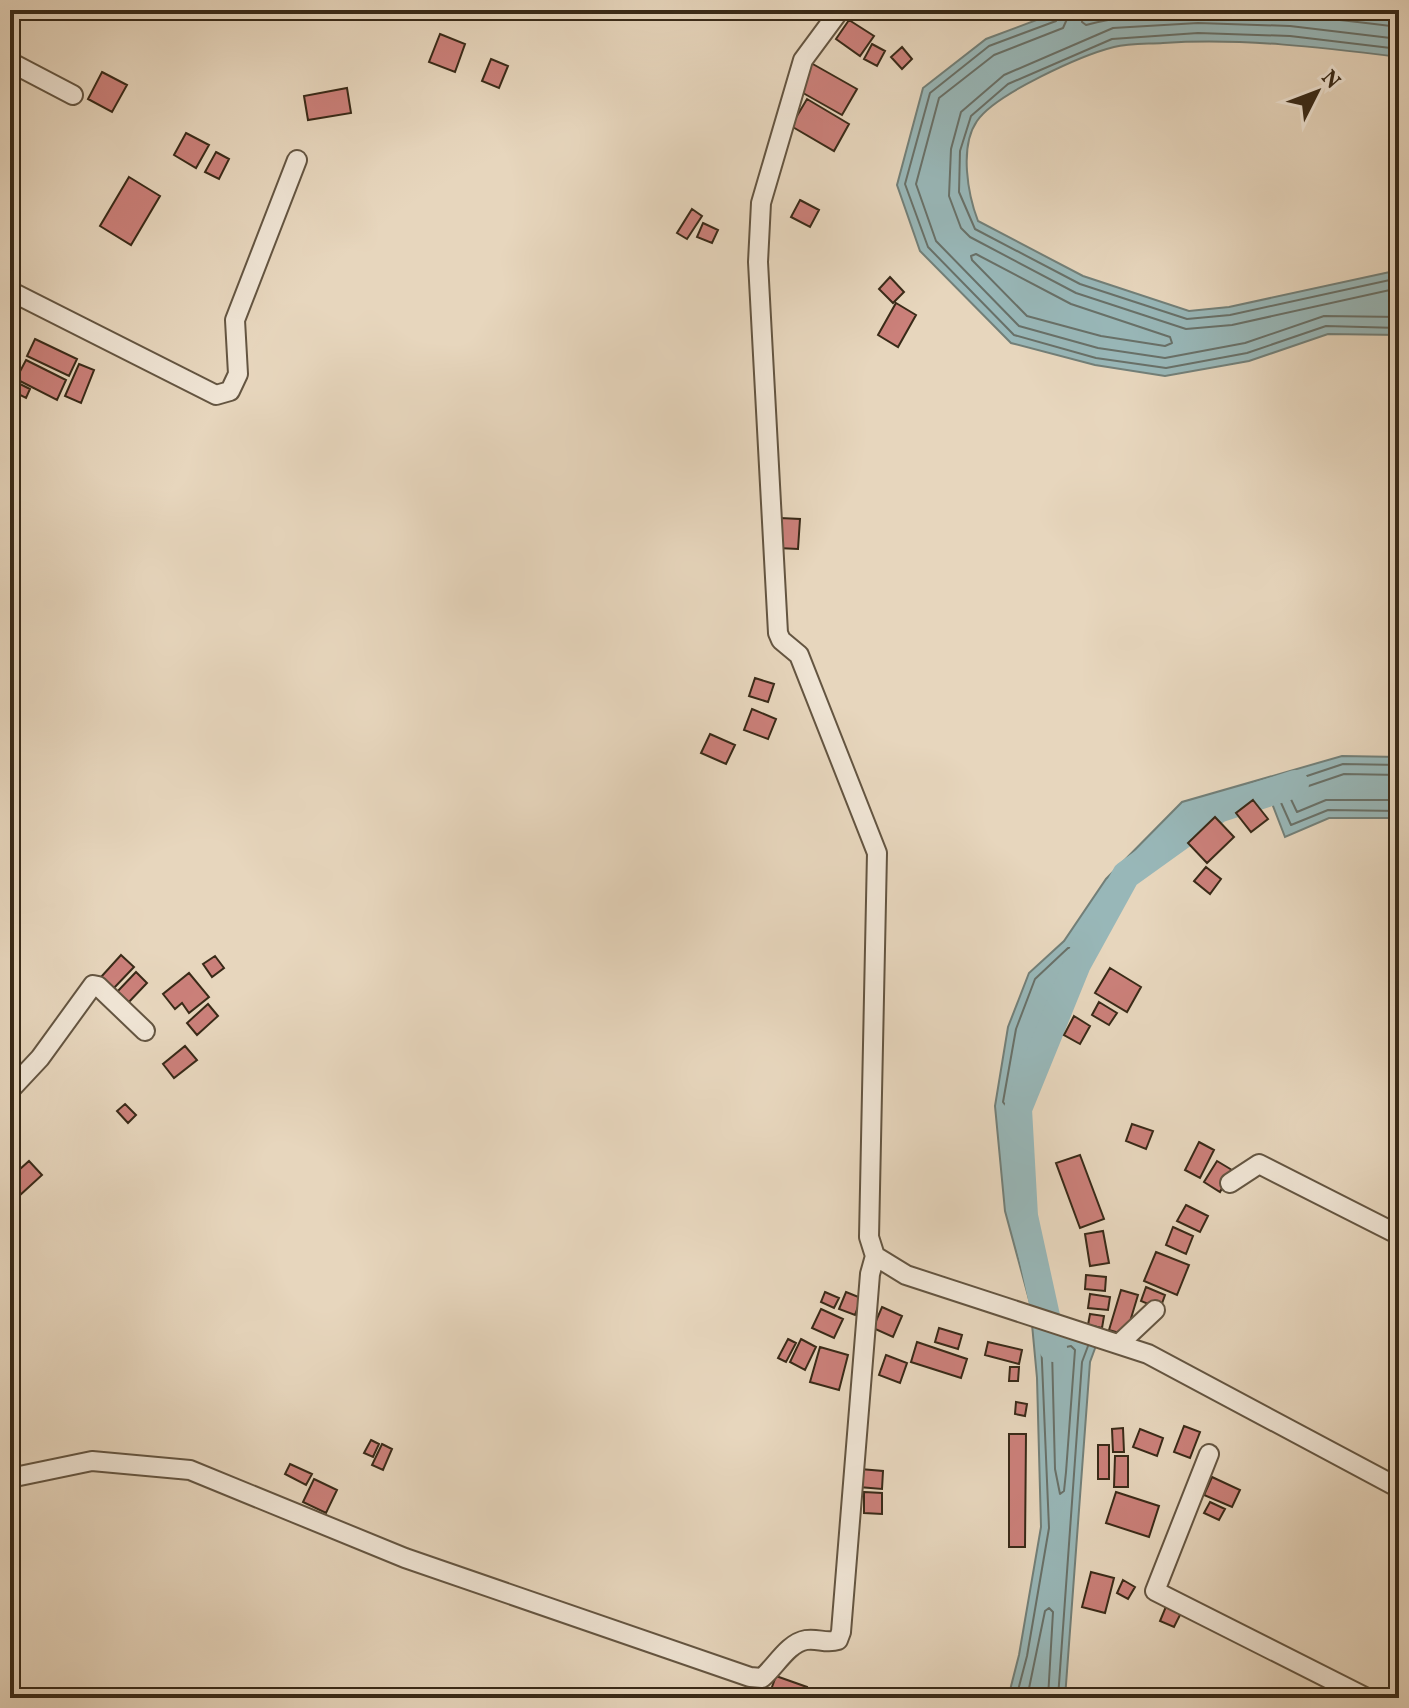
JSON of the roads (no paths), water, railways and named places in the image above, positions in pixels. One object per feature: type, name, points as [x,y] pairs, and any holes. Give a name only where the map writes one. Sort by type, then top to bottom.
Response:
[{"type":"street","points":[[10,1478],[92,1461],[190,1470],[405,1558],[750,1677],[762,1678],[793,1645],[811,1639],[829,1643],[838,1640],[870,1274],[875,1256],[869,1237],[877,853],[799,655],[781,640],[778,633],[758,262],[761,203],[803,60],[840,10]]},
{"type":"street","points":[[10,62],[73,95]]},
{"type":"street","points":[[10,291],[216,395],[230,391],[238,374],[235,320],[297,160]]},
{"type":"street","points":[[10,1090],[40,1058],[93,985],[98,986],[145,1031]]},
{"type":"street","points":[[1230,1183],[1259,1164],[1399,1235]]},
{"type":"street","points":[[875,1256],[906,1275],[948,1291],[1100,1336],[1148,1354],[1399,1488]]},
{"type":"street","points":[[1120,1343],[1155,1310]]},
{"type":"street","points":[[1209,1454],[1155,1591],[1367,1698]]},
{"type":"water","points":[[1063,10],[1399,10],[1399,57],[1310,47],[1222,42],[1132,44],[1100,51],[1040,77],[987,110],[971,132],[967,171],[978,221],[1083,276],[1189,311],[1229,307],[1399,270],[1399,335],[1328,334],[1249,361],[1165,376],[1095,365],[1011,343],[920,251],[897,185],[923,88],[986,39]]},
{"type":"water","points":[[1342,756],[1399,757],[1399,818],[1329,818],[1285,837],[1268,793],[1218,809],[1126,875],[1077,964],[1018,1109],[1024,1216],[1050,1328],[1097,1343],[1090,1362],[1065,1698],[1008,1698],[1019,1655],[1041,1527],[1037,1378],[1030,1303],[1005,1211],[995,1106],[1008,1027],[1029,973],[1064,941],[1106,879],[1182,802]]},
{"type":"waterway","points":[[1053,1348],[1024,1216],[1018,1109],[1077,964],[1126,875],[1218,809],[1295,784]]}]
